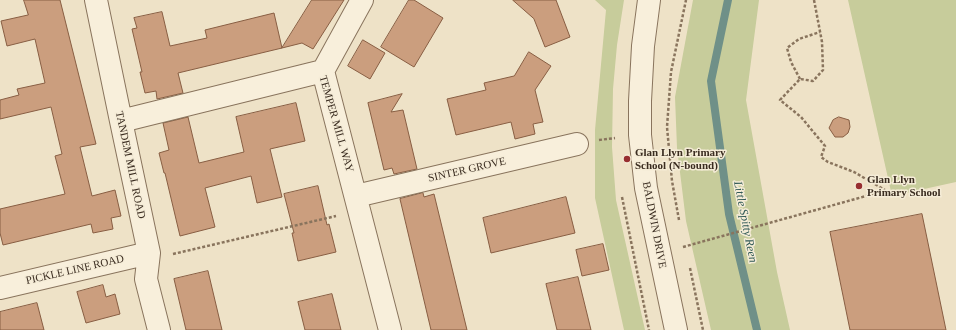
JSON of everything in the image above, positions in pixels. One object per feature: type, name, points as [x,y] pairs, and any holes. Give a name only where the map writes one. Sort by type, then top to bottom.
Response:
[{"type":"street","name":"TANDEM MILL ROAD","points":[[96,0],[149,256],[146,279],[159,330]]},
{"type":"street","points":[[323,71],[362,0]]},
{"type":"street","name":"BALDWIN DRIVE","points":[[649,0],[643,46],[640,135],[646,188],[676,330]]},
{"type":"street","name":"TEMPER MILL WAY","points":[[121,121],[323,71],[390,330]]},
{"type":"street","name":"SINTER GROVE","points":[[358,203],[577,144]]},
{"type":"street","name":"PICKLE LINE ROAD","points":[[0,288],[149,256]]},
{"type":"path","points":[[680,225],[672,181],[667,127],[670,72],[686,0]]},
{"type":"path","points":[[800,79],[813,81],[823,70],[822,42],[814,0]]},
{"type":"path","points":[[800,79],[791,62],[787,48],[799,39],[820,32]]},
{"type":"path","points":[[698,243],[885,190],[854,172],[828,162],[821,157],[826,146],[801,117],[780,100],[800,79]]},
{"type":"path","points":[[149,256],[358,203]]},
{"type":"path","points":[[683,239],[686,254]]},
{"type":"path","points":[[688,261],[704,330]]},
{"type":"green space","points":[[595,0],[624,0],[617,45],[613,89],[612,147],[616,200],[645,330],[624,330],[595,198],[595,130],[606,10]]},
{"type":"green space","points":[[693,0],[759,0],[746,100],[777,272],[790,330],[711,330],[686,221],[677,148],[675,97]]},
{"type":"green space","points":[[848,0],[956,0],[956,182],[892,196]]},
{"type":"building","points":[[24,0],[60,0],[96,144],[80,147],[92,196],[115,190],[121,216],[111,218],[113,229],[93,233],[91,224],[3,245],[0,233],[0,209],[65,194],[55,156],[62,154],[51,107],[0,119],[0,100],[19,95],[17,89],[45,83],[35,39],[7,46],[1,21],[28,15]]},
{"type":"building","points":[[312,0],[344,0],[313,49],[302,43],[282,48]]},
{"type":"building","points":[[409,0],[414,0],[443,18],[414,67],[381,47]]},
{"type":"building","points":[[513,0],[556,0],[570,37],[545,47],[534,19]]},
{"type":"building","points":[[162,12],[170,46],[207,38],[205,30],[274,13],[282,48],[178,73],[183,93],[157,99],[156,91],[145,93],[140,72],[142,72],[132,29],[137,28],[134,18]]},
{"type":"building","points":[[363,40],[385,53],[370,79],[348,66]]},
{"type":"building","points":[[529,52],[551,66],[535,90],[543,122],[533,124],[535,134],[515,139],[511,122],[456,135],[447,99],[486,90],[484,83],[514,76]]},
{"type":"building","points":[[402,94],[391,112],[403,110],[417,169],[394,174],[392,168],[384,170],[368,103]]},
{"type":"building","points":[[296,103],[305,141],[270,149],[282,197],[257,203],[251,176],[205,188],[215,227],[180,236],[159,153],[169,150],[163,123],[188,117],[199,163],[244,152],[236,117]]},
{"type":"building","points":[[839,117],[849,120],[850,127],[848,133],[843,137],[835,137],[829,128],[833,120]]},
{"type":"building","points":[[318,186],[327,225],[329,224],[336,252],[298,261],[292,233],[294,233],[284,194]]},
{"type":"building","points":[[423,193],[424,197],[434,194],[467,330],[431,330],[400,199]]},
{"type":"building","points":[[566,197],[575,233],[491,253],[483,218]]},
{"type":"building","points":[[922,214],[946,330],[850,330],[830,232]]},
{"type":"building","points":[[603,244],[609,270],[582,276],[576,250]]},
{"type":"building","points":[[208,271],[222,330],[186,330],[174,279]]},
{"type":"building","points":[[578,277],[591,330],[557,330],[546,284]]},
{"type":"building","points":[[103,285],[106,297],[115,294],[120,314],[86,323],[77,292]]},
{"type":"building","points":[[332,294],[341,330],[305,330],[298,302]]},
{"type":"building","points":[[37,303],[44,330],[0,330],[0,312]]},
{"type":"waterway","name":"Little Spitty Reen","points":[[728,0],[711,81],[729,214],[757,330]]},
{"type":"place","name":"Glan Llyn Primary School (N-bound)","points":[[627,159]]},
{"type":"place","name":"Glan Llyn Primary School","points":[[859,186]]}]
